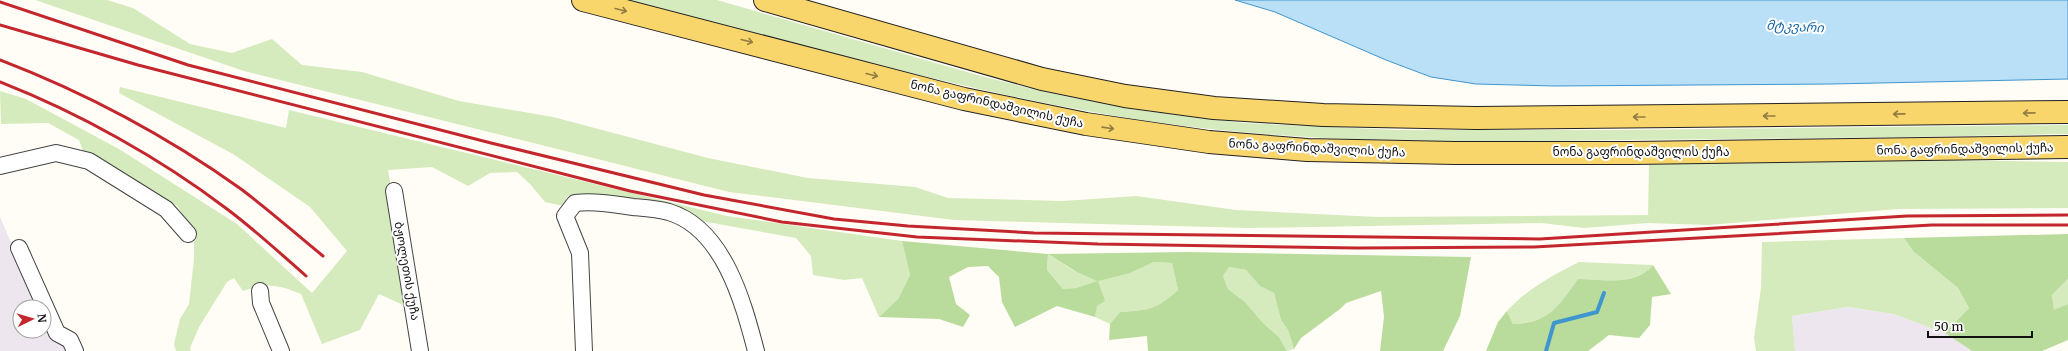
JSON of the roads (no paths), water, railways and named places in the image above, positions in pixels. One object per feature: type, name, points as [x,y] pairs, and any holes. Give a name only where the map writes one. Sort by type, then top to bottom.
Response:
[{"type":"main road","name":"ნონა გაფრინდაშვილის ქუჩა","points":[[583,0],[846,69],[1015,110],[1086,124],[1209,142],[1277,148],[1455,153],[1623,153],[2068,147]]},
{"type":"main road","points":[[765,0],[1042,79],[1125,96],[1222,108],[1338,116],[1476,118],[2068,112]]},
{"type":"street","points":[[0,166],[56,154],[89,161],[166,209],[188,234]]},
{"type":"street","name":"ბჟოლეთის ქუჩა","points":[[394,191],[420,351]]},
{"type":"street","points":[[584,351],[580,253],[565,216],[575,203],[592,201],[668,212],[688,220],[704,235],[722,257],[736,285],[756,351]]},
{"type":"street","points":[[19,248],[57,333],[70,340],[76,351]]},
{"type":"street","points":[[260,291],[261,303],[281,351]]},
{"type":"water","name":"მტკვარი","points":[[1235,0],[2068,0],[2068,79],[1832,84],[1555,86],[1476,84],[1431,77],[1386,60],[1275,12]]},
{"type":"waterway","points":[[1546,351],[1554,323],[1597,312],[1604,293]]},
{"type":"railway","points":[[0,2],[188,65],[491,143],[704,195],[834,219],[908,226],[1034,233],[1540,239],[1907,216],[2068,215]]},
{"type":"railway","points":[[0,25],[138,65],[630,191],[782,222],[917,237],[1098,244],[1358,248],[1534,247],[1932,225],[2068,225]]},
{"type":"railway","points":[[0,60],[63,86],[154,133],[241,189],[323,256]]},
{"type":"railway","points":[[0,82],[30,94],[89,122],[174,172],[237,217],[306,276]]}]
